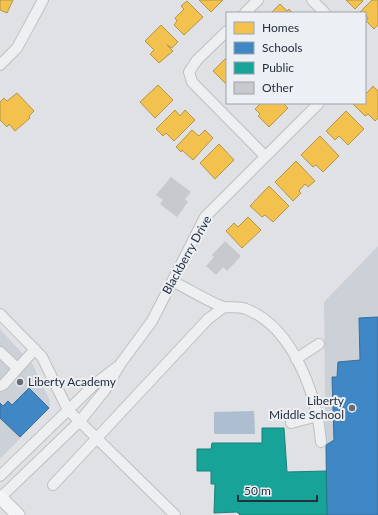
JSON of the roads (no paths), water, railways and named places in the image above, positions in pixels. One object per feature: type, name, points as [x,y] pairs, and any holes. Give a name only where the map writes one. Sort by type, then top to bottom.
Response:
[{"type":"main road","points":[[0,498],[18,515]]},
{"type":"street","points":[[0,65],[20,43],[43,0]]},
{"type":"street","points":[[246,12],[258,0]]},
{"type":"street","points":[[312,0],[324,12]]},
{"type":"street","points":[[226,32],[197,60],[189,72],[192,82],[265,156]]},
{"type":"street","name":"Blackberry Drive","points":[[0,498],[80,422],[105,390],[121,363],[152,321],[205,217],[318,104]]},
{"type":"street","points":[[172,281],[224,307],[244,308],[260,317],[274,329],[296,359],[312,394],[318,416],[320,442]]},
{"type":"street","points":[[53,485],[208,319],[224,307]]},
{"type":"street","points":[[0,314],[42,357],[68,410],[175,515]]},
{"type":"street","points":[[296,359],[320,344]]},
{"type":"street","points":[[0,386],[35,349]]},
{"type":"street","points":[[0,352],[17,368]]},
{"type":"street","name":"Blackberry Drive","points":[[0,476],[96,383],[121,363]]},
{"type":"street","points":[[291,423],[318,416]]},
{"type":"water","points":[[254,411],[255,434],[214,434],[214,412]]},
{"type":"place","name":"Liberty Academy","points":[[20,382]]},
{"type":"place","name":"Liberty Middle School","points":[[352,408]]}]
